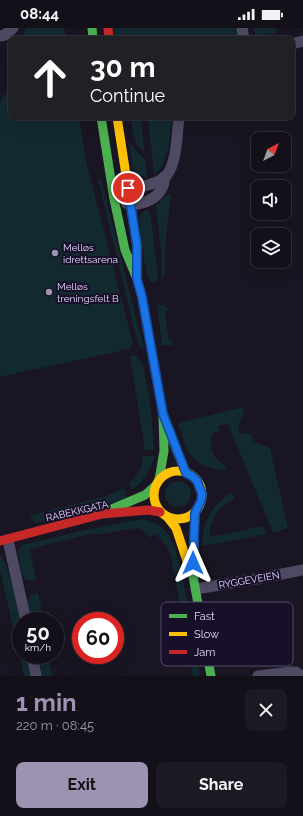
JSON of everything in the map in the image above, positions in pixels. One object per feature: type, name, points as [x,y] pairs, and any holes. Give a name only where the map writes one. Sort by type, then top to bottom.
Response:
[{"type":"main road","points":[[101,120],[114,199],[125,250],[137,279],[142,297],[163,414],[164,451],[154,494],[155,502],[160,512],[168,518],[176,528],[193,576],[198,602]]},
{"type":"main road","points":[[117,120],[137,246],[137,279]]},
{"type":"main road","points":[[163,414],[186,473]]},
{"type":"main road","points":[[102,514],[145,495],[165,475],[171,472],[178,471],[192,476],[197,481],[201,489],[201,501],[195,513],[193,576]]},
{"type":"main road","name":"RABEKKGATA","points":[[4,541],[102,514],[148,510],[160,512]]},
{"type":"main road","points":[[168,518],[175,520],[185,518],[195,513]]},
{"type":"main road","points":[[209,666],[211,676]]},
{"type":"street","points":[[0,36],[13,28]]},
{"type":"street","points":[[114,199],[128,188],[151,185],[164,178],[171,169],[174,159],[179,120]]},
{"type":"street","points":[[114,199],[131,205],[152,200],[163,190],[165,184],[164,178]]},
{"type":"street","points":[[4,541],[24,612]]},
{"type":"street","name":"RYGGEVEIEN","points":[[196,589],[303,570]]},
{"type":"street","points":[[34,664],[36,676]]},
{"type":"street","points":[[258,676],[291,672],[296,672],[301,676]]},
{"type":"shaded area","points":[[26,28],[64,28],[67,36],[25,36],[23,33]]},
{"type":"shaded area","points":[[113,28],[238,28],[234,36],[114,36]]},
{"type":"shaded area","points":[[253,28],[276,28],[277,33],[262,36],[255,35]]},
{"type":"shaded area","name":"Melløs idrettsarena","points":[[8,93],[8,120],[79,120],[86,161],[133,344],[129,349],[0,377],[0,103],[4,95]]},
{"type":"shaded area","points":[[131,120],[141,120],[144,151],[137,144]]},
{"type":"shaded area","points":[[148,120],[172,120],[166,156],[159,169],[154,174]]},
{"type":"shaded area","points":[[129,143],[145,160],[146,178],[138,174],[133,169]]},
{"type":"shaded area","points":[[98,178],[101,178],[144,349],[140,347],[135,333]]},
{"type":"shaded area","points":[[168,194],[171,194],[166,236],[165,274],[162,278],[162,260],[156,205]]},
{"type":"shaded area","points":[[145,210],[149,210],[151,217],[158,279],[154,283],[151,282],[146,269],[139,222],[140,216]]},
{"type":"shaded area","points":[[157,305],[164,305],[169,310],[165,312],[169,341],[172,341],[173,345],[162,346]]},
{"type":"shaded area","points":[[135,355],[143,364],[151,409],[154,450],[144,450],[130,356]]},
{"type":"shaded area","points":[[243,407],[243,416],[239,424],[239,433],[251,434],[254,442],[270,448],[288,528],[273,533],[228,424],[218,426],[220,431],[214,433],[211,438],[214,455],[223,464],[227,471],[206,466],[193,457],[184,443],[178,423]]},
{"type":"shaded area","points":[[143,456],[155,456],[146,476],[140,484],[132,490],[129,484],[141,468]]},
{"type":"shaded area","points":[[178,481],[188,484],[191,494],[188,504],[178,507],[168,504],[165,494],[168,484]]},
{"type":"shaded area","points":[[125,489],[126,499],[36,523],[31,518],[31,515],[106,496]]},
{"type":"shaded area","points":[[232,492],[235,499],[225,505],[215,516],[210,528],[209,537],[264,526],[266,534],[202,546],[204,529],[209,515],[224,497]]},
{"type":"shaded area","points":[[141,519],[153,522],[160,526],[169,535],[174,545],[187,602],[179,602],[171,556],[162,541],[154,534],[151,538],[141,529],[136,528],[95,535],[94,533],[30,549],[36,581],[26,580],[22,575],[18,552],[22,545]]},
{"type":"shaded area","points":[[0,555],[11,579],[17,602],[18,612],[12,612],[12,623],[0,570]]},
{"type":"shaded area","points":[[38,592],[42,612],[29,612],[27,601],[30,596]]},
{"type":"shaded area","points":[[21,664],[28,664],[30,676],[24,676]]},
{"type":"shaded area","points":[[39,664],[50,664],[52,676],[41,676]]},
{"type":"shaded area","points":[[191,666],[198,666],[200,676],[193,676]]},
{"type":"traffic: fast","points":[[92,28],[93,36]]},
{"type":"traffic: fast","points":[[101,120],[114,199],[125,250],[137,279],[142,297],[163,414],[164,451],[159,480]]},
{"type":"traffic: fast","points":[[167,427],[186,473]]},
{"type":"traffic: fast","points":[[112,509],[145,495],[155,486]]},
{"type":"traffic: fast","points":[[195,513],[193,576],[198,602]]},
{"type":"traffic: fast","points":[[209,666],[211,676]]},
{"type":"traffic: slow","points":[[117,120],[137,246],[137,272]]},
{"type":"traffic: slow","points":[[178,471],[187,473],[195,478],[200,486],[202,495],[200,504],[195,512],[187,517],[178,519],[169,517],[161,512],[156,504],[154,495],[156,486],[161,478],[169,473],[178,471]]},
{"type":"traffic: slow","points":[[168,518],[176,528],[188,564]]},
{"type":"traffic: jam","points":[[108,28],[109,36]]},
{"type":"traffic: jam","points":[[0,541],[102,514],[148,510],[160,512]]},
{"type":"place","name":"Melløs idrettsarena","points":[[55,253]]},
{"type":"place","name":"Melløs treningsfelt B","points":[[49,292]]},
{"type":"route","points":[[128,188],[137,246],[137,279],[142,297],[163,414],[186,473],[197,481],[202,494],[199,507],[195,513],[193,563]]}]
